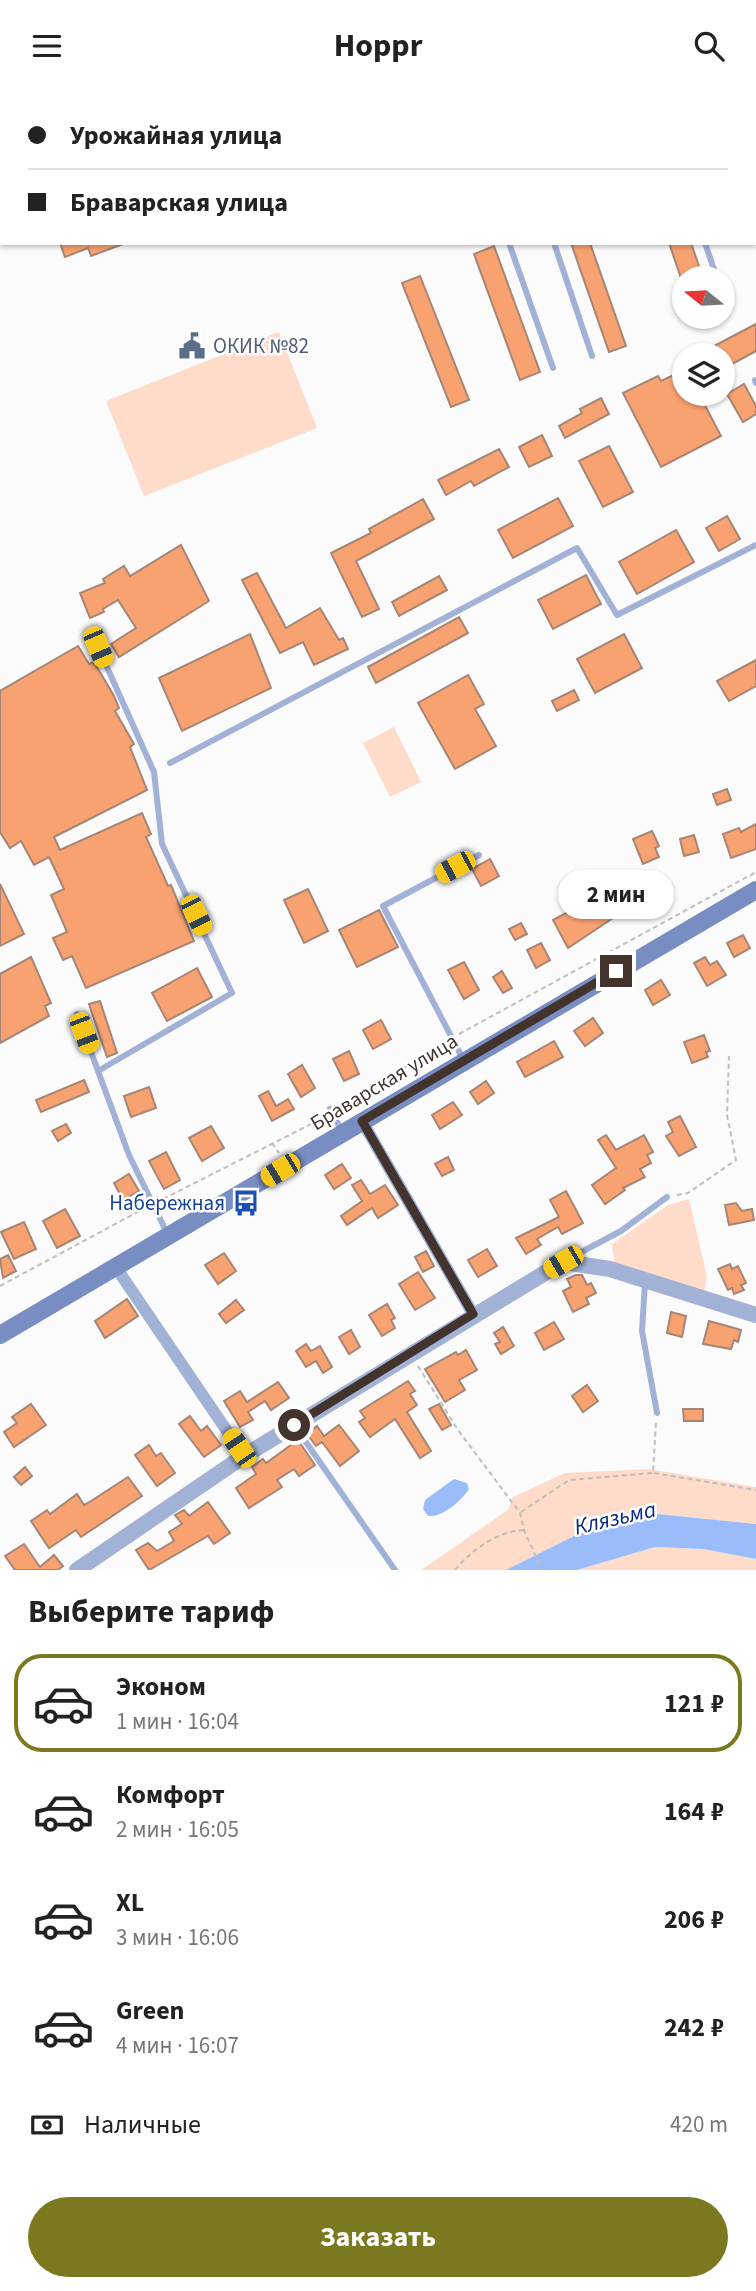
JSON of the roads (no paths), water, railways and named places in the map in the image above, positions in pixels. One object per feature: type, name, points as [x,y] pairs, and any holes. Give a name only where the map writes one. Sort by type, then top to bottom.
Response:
[{"type":"main road","name":"Браварская улица","points":[[0,1335],[756,890]]},
{"type":"street","points":[[362,1121],[473,1314]]},
{"type":"street","points":[[77,1570],[244,1456],[411,1355],[473,1314],[563,1262],[610,1269],[756,1315]]},
{"type":"street","points":[[115,1266],[244,1456]]},
{"type":"lane","points":[[510,245],[553,369]]},
{"type":"lane","points":[[555,245],[592,356]]},
{"type":"lane","points":[[706,245],[713,266]]},
{"type":"lane","points":[[170,763],[577,548],[617,615],[756,545]]},
{"type":"lane","points":[[98,647],[154,772],[162,844],[232,993],[98,1071]]},
{"type":"lane","points":[[463,1061],[383,906],[479,855]]},
{"type":"lane","points":[[77,1014],[129,1155],[168,1235]]},
{"type":"lane","points":[[331,1111],[343,1133]]},
{"type":"lane","points":[[563,1262],[621,1231],[667,1197]]},
{"type":"lane","points":[[645,1280],[642,1331],[657,1413]]},
{"type":"lane","points":[[294,1425],[395,1570]]},
{"type":"water","points":[[454,1479],[467,1483],[469,1489],[451,1508],[428,1516],[423,1509],[425,1500]]},
{"type":"water","points":[[658,1514],[756,1524],[756,1559],[703,1549],[655,1547],[577,1570],[506,1570],[578,1534]]},
{"type":"place","name":"ОКИК №82","points":[[192,346]]},
{"type":"place","name":"Набережная","points":[[246,1203]]},
{"type":"water label","name":"Клязьма","points":[[615,1518]]}]
